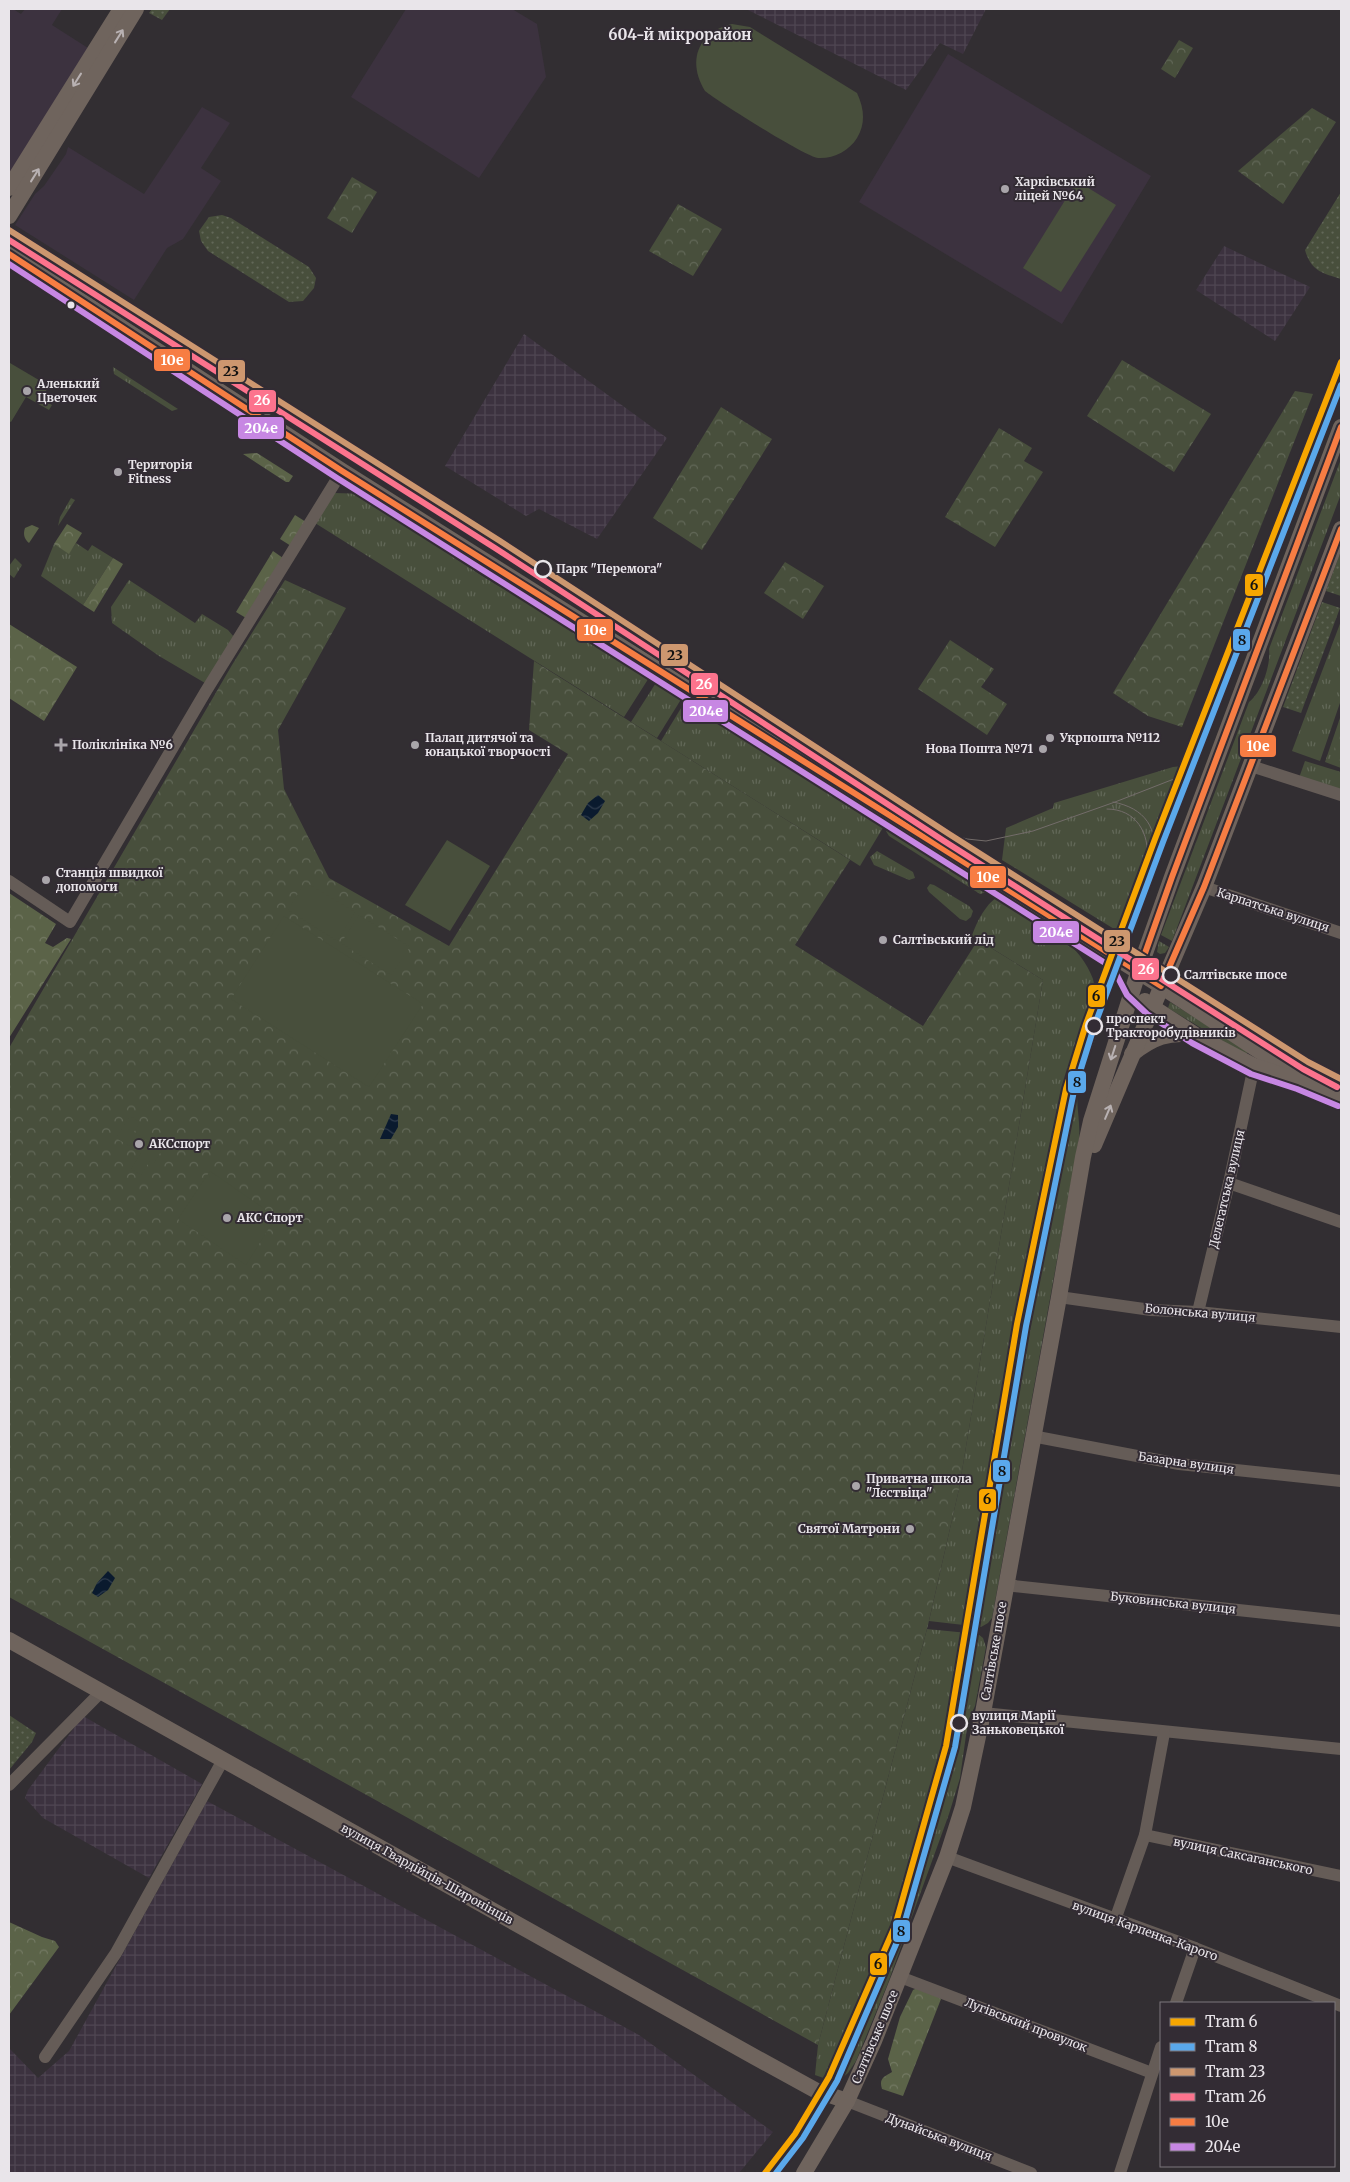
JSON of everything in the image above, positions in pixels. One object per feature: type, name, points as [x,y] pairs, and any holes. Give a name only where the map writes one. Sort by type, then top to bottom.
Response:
[{"type":"main road","points":[[9,188],[121,9]]},
{"type":"main road","points":[[9,216],[136,9]]},
{"type":"main road","points":[[9,254],[342,471],[1120,962],[1161,986],[1265,1054],[1300,1081]]},
{"type":"main road","name":"Салтівське шосе","points":[[804,2173],[847,2101],[900,1976],[947,1857],[963,1807],[983,1712],[1091,1121],[1138,973],[1175,868],[1341,427]]},
{"type":"main road","name":"Салтівське шосе","points":[[1077,1190],[1096,1138],[1204,887],[1341,529]]},
{"type":"main road","points":[[1120,962],[1133,989],[1152,1008],[1197,1036],[1254,1066],[1300,1081],[1341,1098]]},
{"type":"main road","points":[[1132,1054],[1146,1042],[1162,1035],[1180,1033],[1197,1036]]},
{"type":"main road","name":"вулиця Гвардійців-Широнінців","points":[[9,1640],[761,2061],[815,2090],[847,2101]]},
{"type":"street","points":[[9,881],[70,922],[206,691],[342,471]]},
{"type":"street","points":[[1250,766],[1341,795]]},
{"type":"street","name":"Карпатська вулиця","points":[[1204,887],[1341,932]]},
{"type":"street","name":"Делегатська вулиця","points":[[1198,1312],[1229,1183],[1254,1066]]},
{"type":"street","points":[[1229,1183],[1341,1222]]},
{"type":"street","name":"Болонська вулиця","points":[[1059,1297],[1151,1310],[1198,1312],[1341,1327]]},
{"type":"street","name":"Базарна вулиця","points":[[1032,1436],[1179,1464],[1341,1481]]},
{"type":"street","name":"Буковинська вулиця","points":[[1006,1585],[1341,1621]]},
{"type":"street","points":[[9,1785],[101,1692]]},
{"type":"street","points":[[983,1712],[1164,1733],[1341,1750]]},
{"type":"street","points":[[1115,1920],[1144,1835],[1164,1733]]},
{"type":"street","points":[[45,2057],[116,1953],[223,1760]]},
{"type":"street","name":"вулиця Саксаганського","points":[[1144,1835],[1341,1876]]},
{"type":"street","name":"вулиця Карпенка-Карого","points":[[947,1857],[1195,1948],[1331,2002]]},
{"type":"street","points":[[1176,2002],[1195,1948]]},
{"type":"street","name":"Лугівський провулок","points":[[900,1976],[1152,2073]]},
{"type":"street","points":[[1120,2173],[1160,2050]]},
{"type":"street","name":"Дунайська вулиця","points":[[847,2101],[1024,2172]]},
{"type":"shaded area","points":[[9,9],[13,9],[21,14],[25,9],[62,9],[52,25],[88,48],[9,174]]},
{"type":"shaded area","points":[[406,9],[512,9],[537,24],[546,77],[479,178],[351,97]]},
{"type":"shaded area","points":[[746,9],[986,9],[963,54],[940,43],[906,90]]},
{"type":"shaded area","name":"Харківський ліцей №64","points":[[948,54],[1151,176],[1062,324],[859,202]]},
{"type":"shaded area","points":[[202,107],[230,123],[201,168],[221,181],[183,239],[167,248],[134,300],[15,225],[35,194],[44,186],[66,154],[68,147],[144,194]]},
{"type":"shaded area","points":[[1224,246],[1310,287],[1275,341],[1196,290]]},
{"type":"shaded area","points":[[524,334],[667,438],[597,539],[539,509],[526,516],[445,466]]},
{"type":"shaded area","points":[[83,1716],[202,1784],[149,1878],[43,1818],[25,1798],[28,1790]]},
{"type":"shaded area","points":[[207,1801],[639,2035],[773,2132],[739,2173],[9,2173],[9,2048],[38,2078],[69,2051]]},
{"type":"green space","points":[[152,9],[170,9],[162,20],[149,13]]},
{"type":"green space","points":[[732,24],[750,27],[857,93],[861,104],[863,121],[857,138],[850,147],[840,153],[824,158],[810,155],[762,128],[705,91],[697,69],[696,59],[699,50],[703,41],[710,34]]},
{"type":"green space","points":[[1179,40],[1193,48],[1175,78],[1161,69]]},
{"type":"green space","points":[[1312,108],[1336,122],[1283,204],[1238,171]]},
{"type":"green space","points":[[352,177],[377,192],[352,233],[327,218]]},
{"type":"green space","points":[[1077,181],[1116,205],[1061,292],[1023,268]]},
{"type":"green space","points":[[1341,192],[1341,279],[1323,273],[1314,267],[1310,263],[1305,250]]},
{"type":"green space","points":[[678,204],[722,229],[693,276],[649,251]]},
{"type":"green space","points":[[222,215],[231,218],[309,267],[316,278],[314,288],[303,301],[289,302],[208,251],[201,241],[199,231],[209,217]]},
{"type":"green space","points":[[1122,360],[1211,414],[1174,472],[1087,416]]},
{"type":"green space","name":"Аленький Цветочек","points":[[10,363],[49,386],[41,399],[52,405],[49,410],[26,397],[11,422],[9,421]]},
{"type":"green space","points":[[113,367],[178,409],[172,411],[114,374]]},
{"type":"green space","points":[[1295,391],[1313,394],[1182,727],[1148,716],[1113,693]]},
{"type":"green space","points":[[721,407],[772,439],[702,550],[653,518]]},
{"type":"green space","points":[[999,428],[1032,448],[1024,461],[1043,472],[995,547],[945,517]]},
{"type":"green space","points":[[257,453],[293,476],[289,482],[286,482],[243,454]]},
{"type":"green space","points":[[1341,459],[1341,494],[1172,941],[1161,935],[1249,702],[1258,692],[1265,678],[1269,663],[1269,649]]},
{"type":"green space","points":[[334,493],[367,494],[457,550],[453,557],[485,578],[507,591],[543,605],[652,673],[624,717],[315,523]]},
{"type":"green space","points":[[71,498],[75,500],[58,526],[60,517]]},
{"type":"green space","points":[[295,515],[306,522],[291,546],[280,539]]},
{"type":"green space","points":[[67,524],[82,533],[69,554],[54,544]]},
{"type":"green space","points":[[32,525],[39,528],[29,543],[25,538],[24,530]]},
{"type":"green space","points":[[76,543],[88,551],[92,545],[113,558],[83,605],[41,576],[54,544],[69,553]]},
{"type":"green space","points":[[273,551],[283,558],[246,618],[236,612]]},
{"type":"green space","points":[[1341,551],[1341,596],[1326,591]]},
{"type":"green space","points":[[15,558],[22,565],[14,578],[9,574],[9,566]]},
{"type":"green space","points":[[113,558],[123,564],[94,612],[83,605]]},
{"type":"green space","points":[[785,562],[824,586],[803,619],[764,593]]},
{"type":"green space","points":[[129,580],[195,623],[202,614],[228,630],[234,637],[205,683],[159,656],[112,623],[111,607]]},
{"type":"green space","points":[[285,580],[346,608],[278,730],[284,789],[329,878],[449,946],[568,754],[529,730],[534,661],[850,860],[795,945],[923,1026],[978,940],[1043,980],[959,1489],[928,1625],[818,2045],[9,1597],[9,1048],[232,665]]},
{"type":"green space","points":[[1322,602],[1340,608],[1301,713],[1283,707]]},
{"type":"green space","points":[[1341,621],[1341,700],[1320,761],[1292,751]]},
{"type":"green space","points":[[9,624],[77,667],[44,721],[9,698]]},
{"type":"green space","points":[[950,640],[994,669],[981,687],[1007,704],[987,735],[918,689]]},
{"type":"green space","points":[[659,678],[685,693],[657,738],[631,722]]},
{"type":"green space","points":[[689,695],[887,821],[860,866],[661,741]]},
{"type":"green space","points":[[1341,715],[1341,768],[1325,762]]},
{"type":"green space","points":[[1341,729],[1341,761],[1331,758]]},
{"type":"green space","points":[[1305,761],[1341,772],[1341,792],[1299,778]]},
{"type":"green space","points":[[1183,766],[1119,932],[1002,860],[1006,828],[1053,808],[1054,803],[1173,767]]},
{"type":"green space","points":[[889,827],[894,827],[985,886],[987,892],[980,894],[889,836],[886,831]]},
{"type":"green space","points":[[447,840],[490,866],[450,931],[405,905]]},
{"type":"green space","points":[[877,851],[913,872],[915,878],[909,880],[874,865],[870,857]]},
{"type":"green space","points":[[305,882],[355,912],[337,941],[288,910]]},
{"type":"green space","points":[[930,884],[969,906],[973,911],[971,917],[966,921],[960,919],[929,892],[927,888]]},
{"type":"green space","points":[[9,893],[56,924],[45,943],[53,947],[67,938],[71,939],[9,1038]]},
{"type":"green space","points":[[1000,896],[1054,930],[1087,965],[1095,987],[1099,1021],[1098,1032],[1079,1082],[1077,1103],[1079,1139],[992,1618],[981,1627],[929,1621],[959,1489],[1043,980],[972,936],[986,907]]},
{"type":"green space","points":[[359,915],[410,947],[391,975],[341,943]]},
{"type":"green space","points":[[284,916],[423,1004],[369,1087],[231,999]]},
{"type":"green space","points":[[1159,941],[1169,947],[1165,953],[1160,954],[1157,952]]},
{"type":"green space","points":[[1170,1002],[1248,1051],[1246,1055],[1168,1008]]},
{"type":"green space","name":"АКСспорт","points":[[130,1116],[140,1122],[134,1132],[162,1150],[154,1163],[150,1161],[141,1175],[131,1169],[141,1153],[116,1138]]},
{"type":"green space","name":"АКС Спорт","points":[[210,1171],[276,1217],[246,1265],[178,1219]]},
{"type":"green space","points":[[927,1629],[978,1634],[983,1638],[986,1647],[975,1706],[968,1721],[960,1778],[949,1814],[888,1983],[856,2061],[848,2073],[841,2079],[832,2081],[815,2075],[818,2045]]},
{"type":"green space","points":[[9,1715],[36,1733],[32,1742],[9,1770]]},
{"type":"green space","points":[[9,1922],[55,1941],[59,1947],[9,2015]]},
{"type":"green space","points":[[917,1988],[937,1995],[941,1999],[903,2096],[882,2089],[881,2081],[892,2072],[888,2059],[900,2017],[913,1990]]},
{"type":"water","points":[[598,795],[605,801],[598,813],[589,821],[581,815],[588,803]]},
{"type":"water","points":[[391,1114],[398,1115],[398,1127],[391,1139],[380,1139]]},
{"type":"water","points":[[108,1571],[115,1578],[108,1590],[98,1597],[92,1593],[97,1583]]},
{"type":"tram line","name":"23","points":[[9,230],[500,541],[949,834],[1308,1062],[1341,1079]]},
{"type":"tram line","name":"26","points":[[9,240],[495,548],[944,841],[1303,1069],[1337,1087]]},
{"type":"tram line","name":"6","points":[[765,2173],[795,2134],[829,2077],[895,1926],[946,1746],[1017,1324],[1066,1089],[1086,1024],[1155,839],[1341,362]]},
{"type":"tram line","name":"8","points":[[776,2173],[803,2138],[837,2081],[903,1928],[955,1747],[1026,1326],[1074,1091],[1094,1027],[1163,842],[1341,385]]},
{"type":"tram line","points":[[949,834],[967,839],[986,841],[1033,831],[1179,777],[1189,768]]},
{"type":"tram line","points":[[1113,802],[1134,809],[1147,821],[1154,838],[1153,860]]},
{"type":"tram line","points":[[1107,809],[1126,813],[1139,824],[1146,841],[1147,860]]},
{"type":"transit line","name":"10е","points":[[9,254],[342,471],[1161,986],[1204,887],[1341,529]]},
{"type":"transit line","name":"204е","points":[[9,264],[337,478],[1113,968],[1127,995],[1147,1014],[1192,1043],[1251,1074],[1297,1089],[1338,1106]]},
{"type":"transit line","name":"10е","points":[[1138,973],[1172,877],[1341,427]]},
{"type":"place","name":"Харківський ліцей №64","points":[[1005,189]]},
{"type":"place","name":"Аленький Цветочек","points":[[27,391]]},
{"type":"place","name":"Територія Fitness","points":[[118,472]]},
{"type":"place","name":"Парк \"Перемога\"","points":[[543,569]]},
{"type":"place","name":"Укрпошта №112","points":[[1050,738]]},
{"type":"place","name":"Поліклініка №6","points":[[61,745]]},
{"type":"place","name":"Палац дитячої та юнацької творчості","points":[[415,745]]},
{"type":"place","name":"Нова Пошта №71","points":[[1043,749]]},
{"type":"place","name":"Станція швидкої допомоги","points":[[46,880]]},
{"type":"place","name":"Салтівський лід","points":[[883,940]]},
{"type":"place","name":"Салтівське шосе","points":[[1171,975]]},
{"type":"place","name":"проспект Тракторобудівників","points":[[1094,1026]]},
{"type":"place","name":"АКСспорт","points":[[139,1144]]},
{"type":"place","name":"АКС Спорт","points":[[227,1218]]},
{"type":"place","name":"Приватна школа \"Лєствіца\"","points":[[856,1486]]},
{"type":"place","name":"Святої Матрони","points":[[910,1529]]},
{"type":"place","name":"вулиця Марії Заньковецької","points":[[959,1723]]},
{"type":"district","name":"604-й мікрорайон","points":[[680,35]]}]
